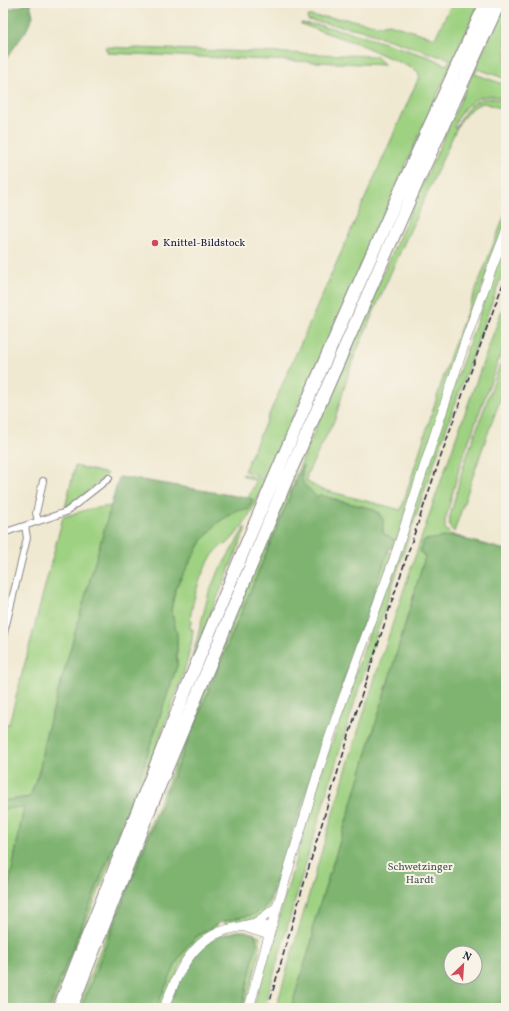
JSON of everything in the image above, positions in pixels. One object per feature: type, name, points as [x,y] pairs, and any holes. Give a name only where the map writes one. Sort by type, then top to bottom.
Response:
[{"type":"highway","points":[[71,1008],[279,482],[366,267],[486,3]]},
{"type":"highway","points":[[59,1008],[178,710],[279,482],[499,3]]},
{"type":"main road","points":[[249,1008],[277,907],[336,718],[394,559],[466,339],[506,232]]},
{"type":"main road","points":[[164,1008],[183,966],[199,945],[208,938],[217,934],[258,922],[277,907]]},
{"type":"main road","points":[[258,922],[270,932]]},
{"type":"main road","points":[[241,926],[270,932]]},
{"type":"street","points":[[3,533],[66,512],[109,478]]},
{"type":"street","points":[[38,521],[36,513],[43,481]]},
{"type":"street","points":[[3,637],[27,538],[25,526]]},
{"type":"green space","points":[[30,3],[33,16],[26,31],[3,63],[3,47],[6,43],[3,33],[3,11]]},
{"type":"green space","points":[[452,3],[479,3],[267,476],[265,477],[244,471],[419,77],[418,71],[359,44],[301,23],[319,25],[353,33],[429,57],[447,65],[450,59],[357,29],[308,20],[307,17],[311,16],[352,20],[375,25],[389,24],[435,38]]},
{"type":"green space","points":[[505,3],[506,79],[478,69],[475,74],[506,85],[506,99],[488,96],[473,101],[462,111],[454,127],[456,128],[460,120],[469,107],[475,102],[481,100],[488,98],[506,101],[506,110],[484,103],[480,104],[473,108],[459,123],[352,362],[335,419],[307,474],[306,481],[320,489],[401,510],[451,353],[506,212],[506,223],[489,267],[396,541],[383,533],[383,519],[378,512],[370,508],[324,496],[319,495],[317,497],[303,483],[302,466],[295,485],[293,482],[397,242]]},
{"type":"green space","points":[[105,47],[376,56],[385,65],[108,53]]},
{"type":"green space","points":[[506,239],[506,264],[470,361],[386,605],[302,875],[264,1008],[253,1008],[315,792],[443,417]]},
{"type":"green space","points":[[506,299],[506,340],[461,462],[445,521],[445,528],[450,534],[466,539],[452,536],[420,551],[425,557],[353,800],[312,929],[312,940],[291,1008],[276,1008],[314,876],[382,656],[442,477]]},
{"type":"green space","points":[[500,365],[506,368],[506,384],[454,532],[450,527],[449,520],[464,464]]},
{"type":"green space","points":[[303,465],[303,483],[317,497],[319,495],[324,496],[370,508],[378,513],[383,519],[383,533],[396,541],[393,549],[389,548],[268,902],[263,909],[255,914],[221,922],[197,936],[186,948],[177,962],[156,1008],[81,1008],[168,788]]},
{"type":"green space","points":[[75,466],[108,474],[76,501],[65,508]]},
{"type":"green space","points":[[242,475],[264,479],[263,481],[265,482],[244,524],[226,545],[224,544],[217,551],[205,568],[194,599],[190,619],[192,620],[192,624],[190,624],[190,629],[193,629],[192,641],[180,684],[52,1008],[49,1008],[135,791],[177,666],[177,633],[171,610],[176,587],[202,541],[217,523],[253,500],[248,498],[256,481]]},
{"type":"green space","points":[[119,477],[253,499],[248,510],[237,510],[217,523],[202,541],[176,587],[171,610],[177,633],[177,666],[135,791],[49,1008],[3,1008],[3,918],[24,807],[3,809],[3,801],[30,797],[40,768],[44,742]]},
{"type":"green space","points":[[294,486],[168,788],[81,1008],[77,1008],[237,611],[290,487]]},
{"type":"green space","points":[[111,506],[44,741],[40,768],[30,797],[3,801],[3,725],[9,724],[63,517],[89,509]]},
{"type":"green space","points":[[245,527],[246,528],[241,541],[192,658],[209,592],[216,576]]},
{"type":"green space","name":"Schwetzinger Hardt","points":[[452,536],[506,550],[506,1008],[291,1008],[312,940],[312,929],[353,800],[425,557],[420,551],[424,540]]},
{"type":"green space","points":[[387,552],[392,553],[268,909],[257,918],[226,925],[223,922],[237,918],[268,902]]},
{"type":"green space","points":[[24,806],[3,918],[3,809]]},
{"type":"green space","points":[[219,923],[213,930],[196,942],[188,951],[160,1008],[156,1008],[173,969],[184,951],[198,936]]},
{"type":"green space","points":[[237,931],[245,931],[255,934],[257,943],[242,1008],[167,1008],[187,967],[200,949],[219,936]]},
{"type":"green space","points":[[255,934],[259,936],[260,942],[258,960],[244,1008],[242,1008],[257,943]]},
{"type":"railway","points":[[268,1008],[350,731],[441,457],[506,276]]},
{"type":"place","name":"Knittel-Bildstock","points":[[155,243]]}]
